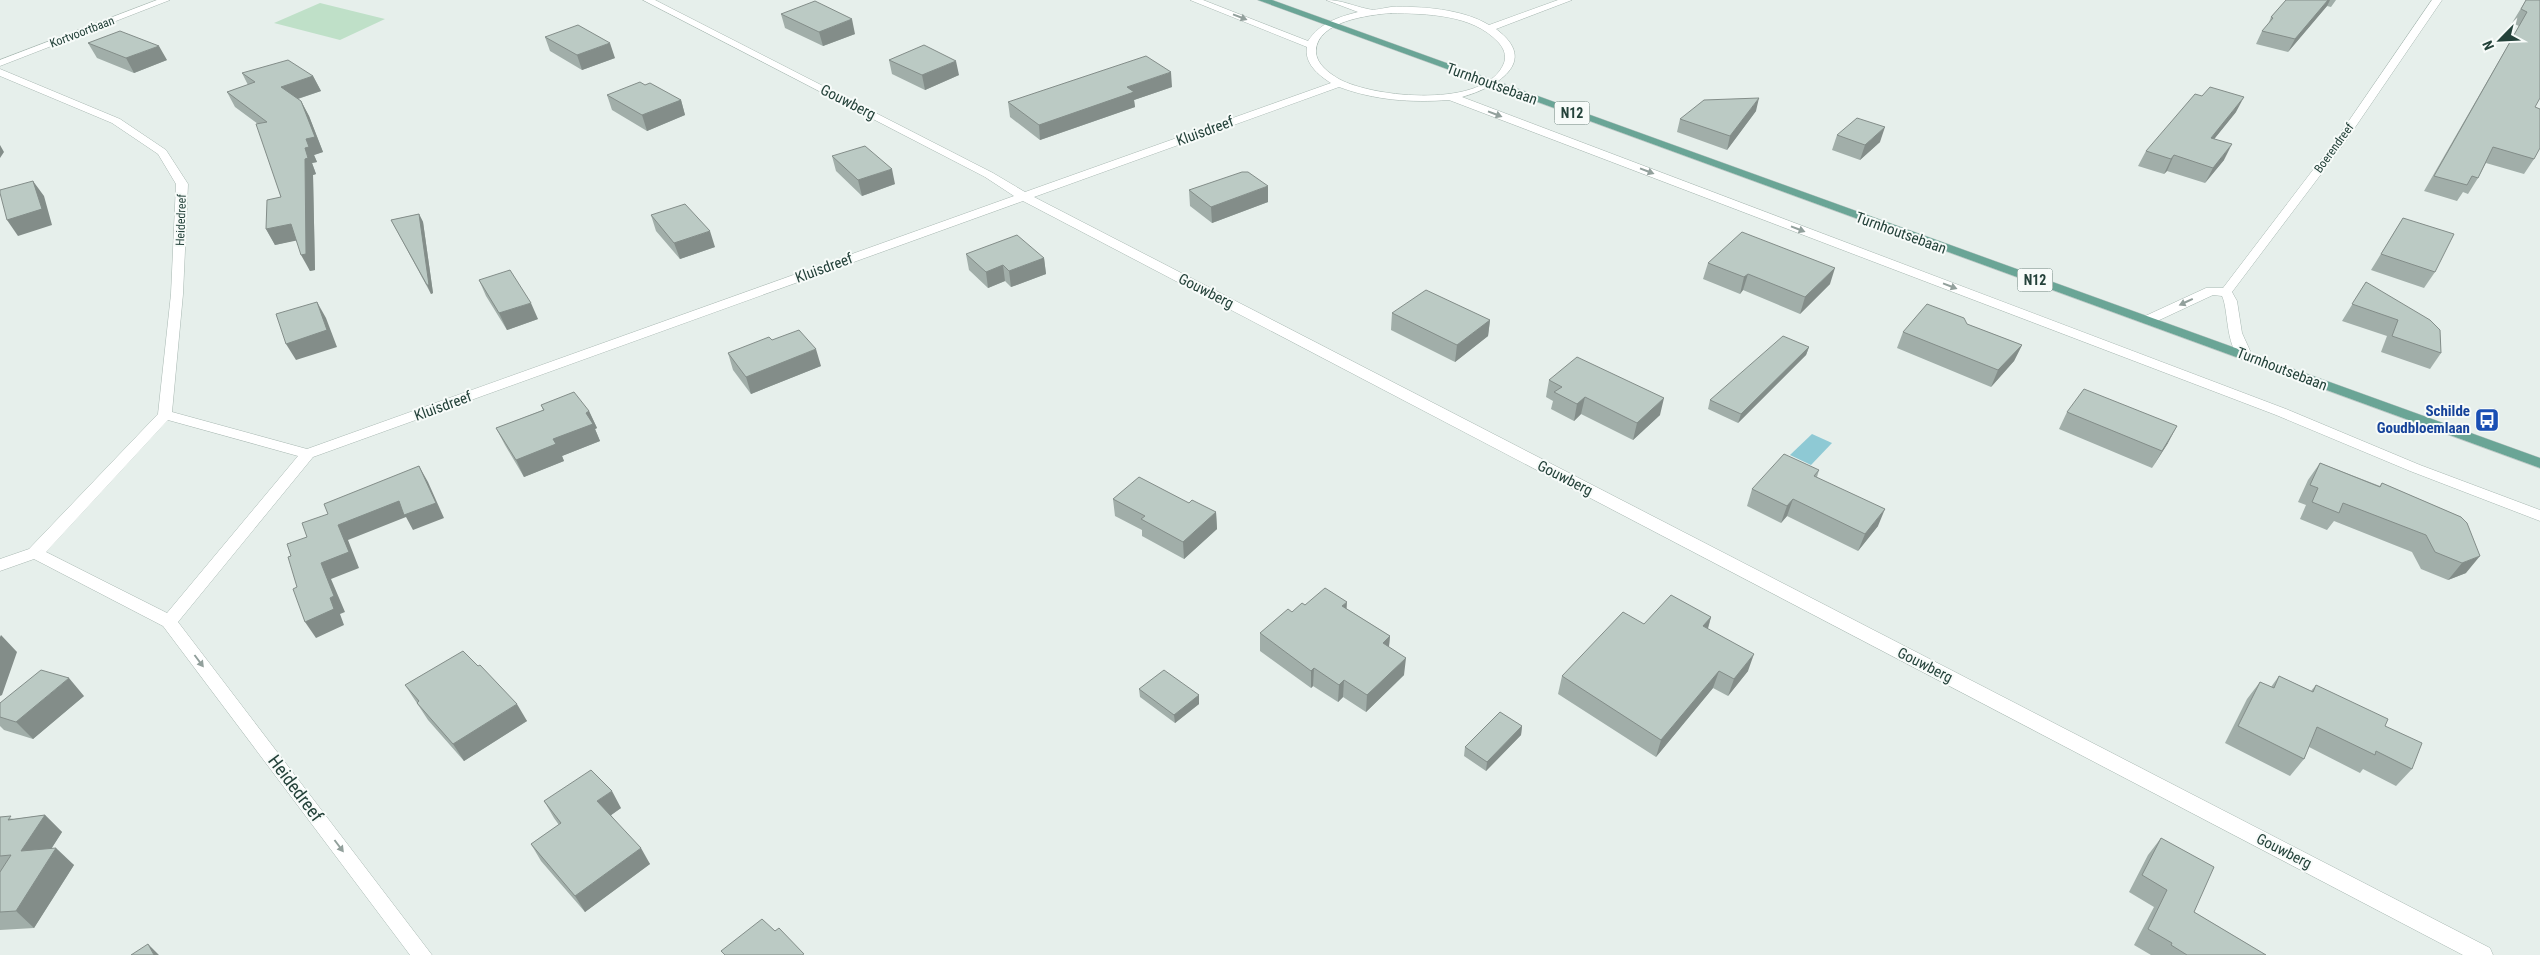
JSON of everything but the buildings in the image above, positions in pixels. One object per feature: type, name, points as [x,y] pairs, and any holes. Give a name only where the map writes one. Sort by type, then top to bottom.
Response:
[{"type":"main road","name":"Turnhoutsebaan","points":[[1263,0],[1880,226],[2148,320],[2540,462]]},
{"type":"street","name":"Kortvoortbaan","points":[[0,63],[165,0]]},
{"type":"street","name":"Gouwberg","points":[[648,0],[989,175],[1023,196],[2483,955]]},
{"type":"street","points":[[1195,0],[1310,45]]},
{"type":"street","points":[[1331,0],[1366,12]]},
{"type":"street","points":[[1488,29],[1567,0]]},
{"type":"street","name":"Boerendreef","points":[[2226,292],[2339,143],[2437,0]]},
{"type":"street","points":[[1427,11],[1460,18],[1488,29],[1502,39],[1509,50],[1510,62],[1504,73],[1491,83],[1472,91],[1449,96],[1420,99],[1391,97],[1363,92],[1339,83],[1321,72],[1311,58],[1310,45],[1317,34],[1330,24],[1366,12],[1427,11]]},
{"type":"street","name":"Heidedreef","points":[[0,72],[116,121],[162,152],[182,184],[177,294],[165,415]]},
{"type":"street","name":"Kluisdreef","points":[[308,454],[1339,83]]},
{"type":"street","name":"Turnhoutsebaan","points":[[1449,96],[2281,412],[2415,468],[2540,516]]},
{"type":"street","points":[[2148,320],[2211,291],[2226,292],[2231,300],[2235,333],[2245,355]]},
{"type":"street","points":[[0,565],[35,553],[165,415],[308,454],[169,622],[35,553]]},
{"type":"street","name":"Heidedreef","points":[[169,622],[422,955]]},
{"type":"green space","points":[[320,3],[385,19],[340,40],[274,23]]},
{"type":"water","points":[[1812,434],[1832,443],[1811,465],[1790,455]]},
{"type":"place","name":"Schilde Goudbloemlaan","points":[[2487,420]]}]
